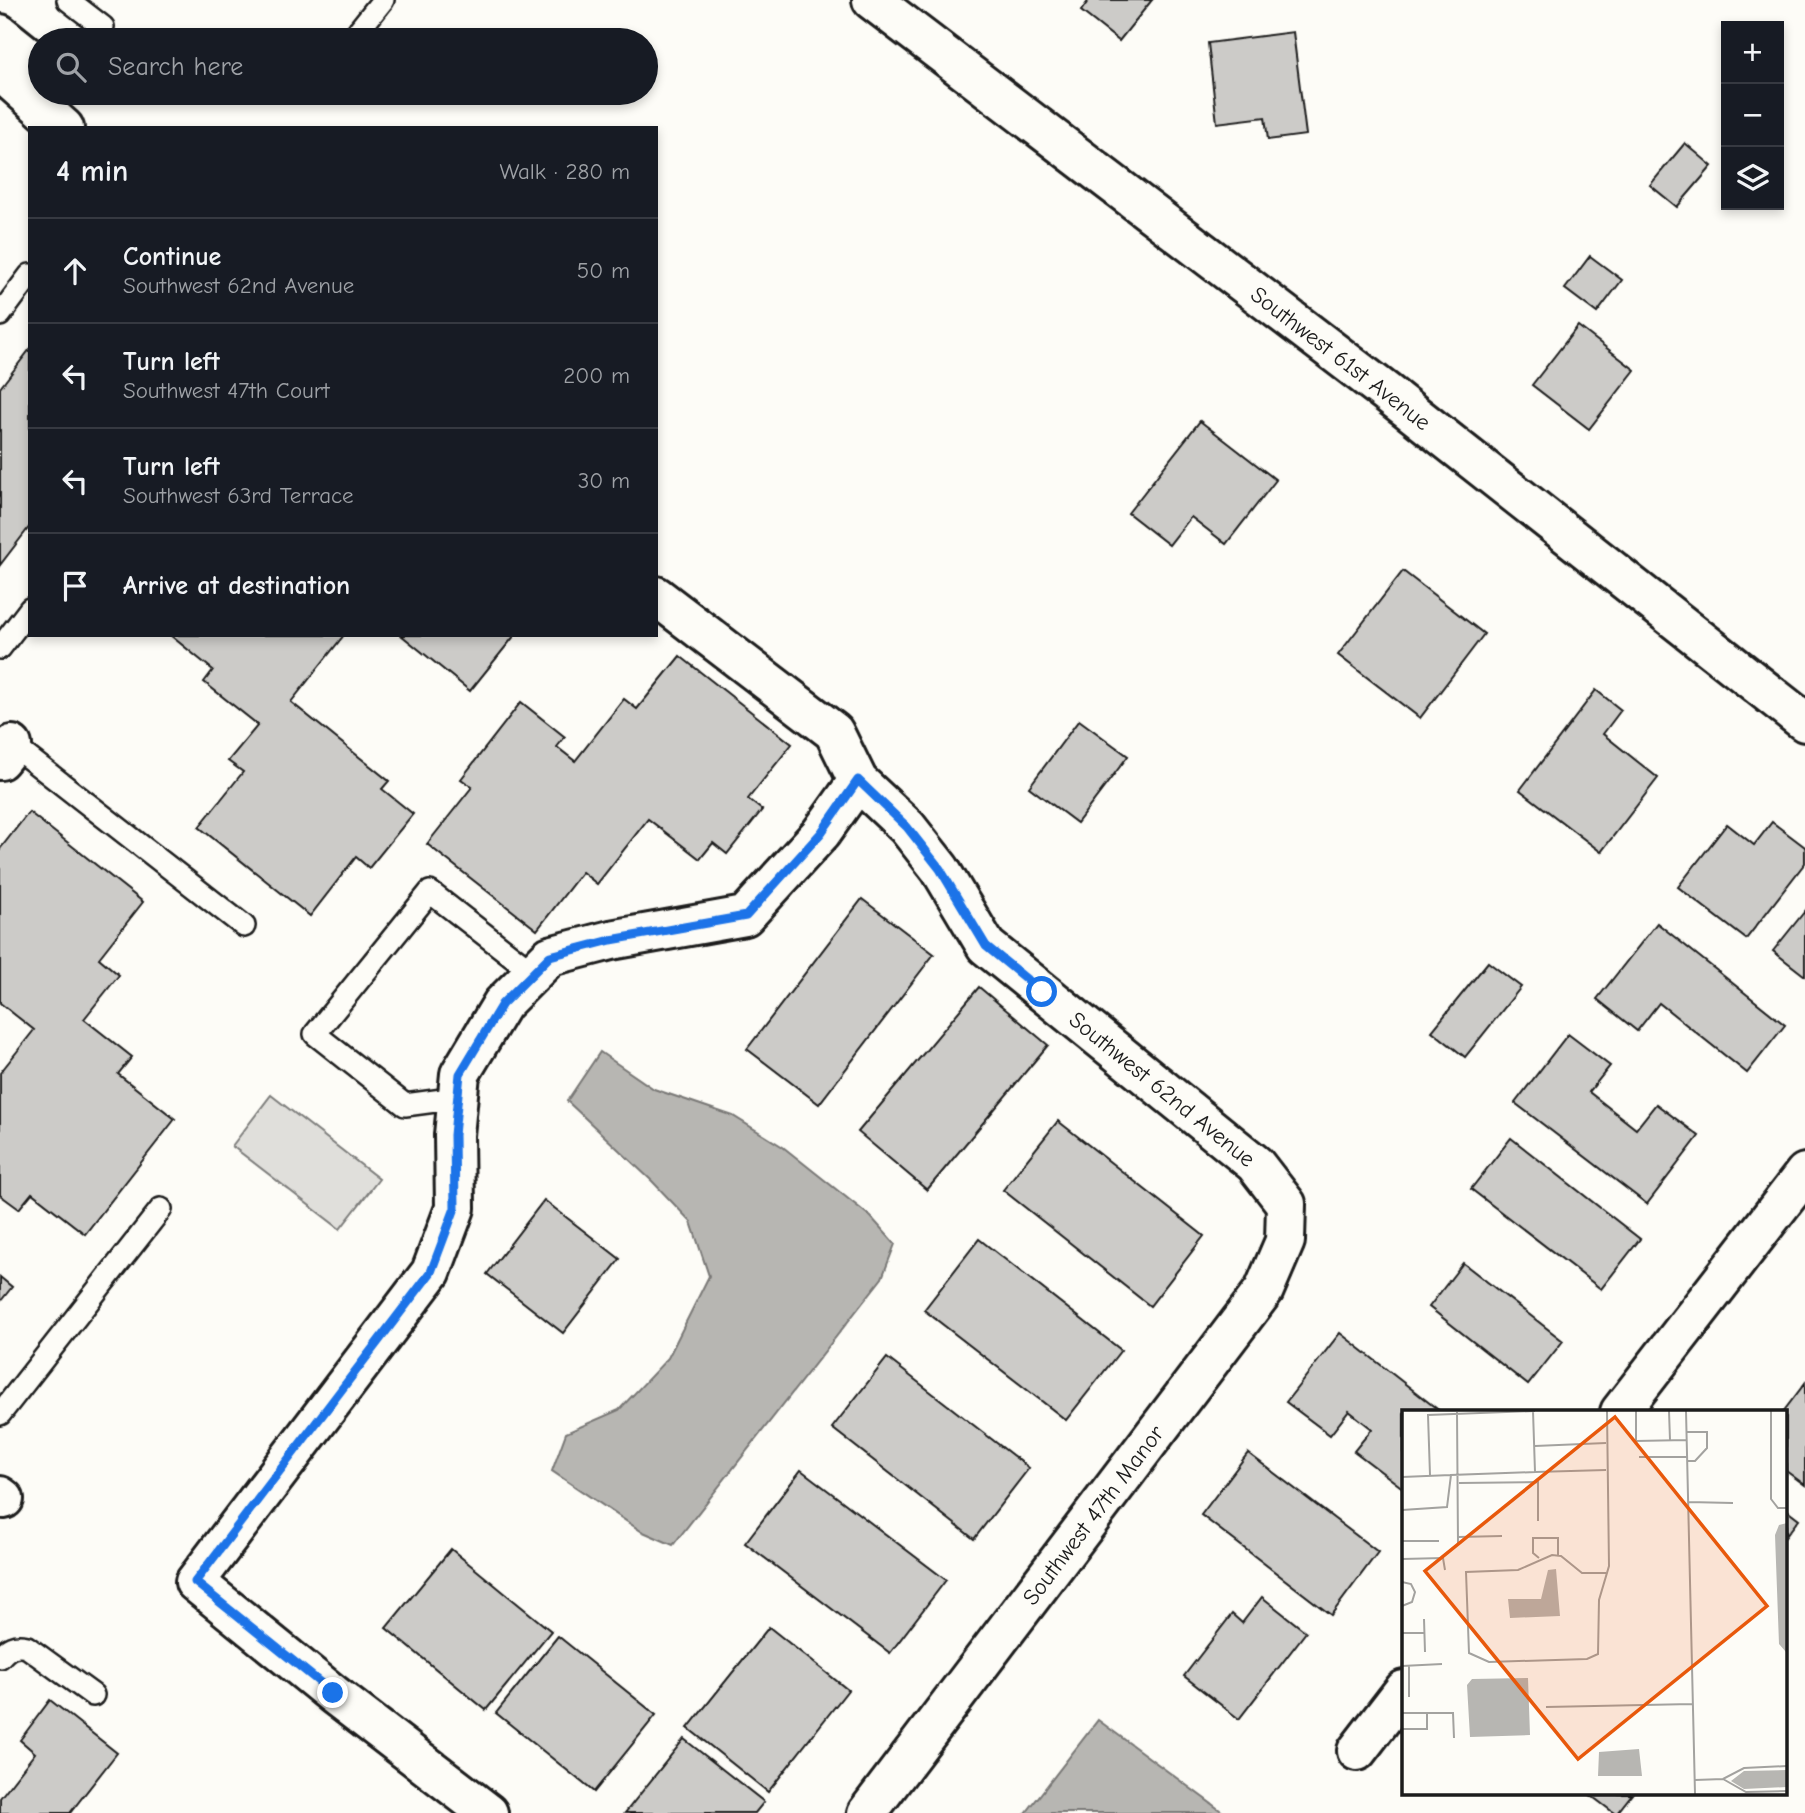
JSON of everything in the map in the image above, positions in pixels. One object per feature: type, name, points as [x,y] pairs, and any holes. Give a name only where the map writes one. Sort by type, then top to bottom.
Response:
[{"type":"street","name":"Southwest 61st Avenue","points":[[872,0],[1386,392],[1805,723]]},
{"type":"street","points":[[0,34],[28,56]]},
{"type":"street","points":[[0,71],[28,94]]},
{"type":"street","points":[[40,105],[62,126]]},
{"type":"street","name":"Southwest 62nd Avenue","points":[[658,598],[834,732],[858,780],[907,827],[940,869],[986,946],[1255,1164],[1286,1204]]},
{"type":"street","points":[[488,1813],[195,1582],[431,1272],[455,1208],[454,1135],[460,1074],[502,1004],[550,956],[611,940],[746,916],[821,833],[858,780]]},
{"type":"street","points":[[1621,1410],[1805,1173]]},
{"type":"street","name":"Southwest 47th Manor","points":[[867,1813],[1265,1290],[1285,1241],[1286,1204]]},
{"type":"street","points":[[1357,1751],[1402,1693]]},
{"type":"lane","points":[[68,0],[103,27]]},
{"type":"lane","points":[[361,28],[383,0]]},
{"type":"lane","points":[[0,315],[28,278]]},
{"type":"lane","points":[[0,648],[28,612]]},
{"type":"lane","points":[[6,753],[244,926]]},
{"type":"lane","points":[[458,1098],[405,1105],[315,1034],[430,892],[534,973]]},
{"type":"lane","points":[[0,1414],[161,1209]]},
{"type":"lane","points":[[0,1657],[9,1648],[18,1645],[27,1647],[93,1695]]},
{"type":"shaded area","points":[[600,1052],[654,1089],[733,1116],[783,1147],[871,1217],[895,1244],[882,1278],[673,1545],[641,1531],[552,1471],[566,1433],[619,1410],[668,1358],[709,1276],[691,1222],[652,1181],[567,1101]]},
{"type":"shaded area","points":[[271,1095],[379,1179],[340,1229],[232,1146]]},
{"type":"shaded area","points":[[1098,1720],[1224,1813],[1026,1813]]},
{"type":"building","points":[[1089,0],[1152,0],[1119,41],[1081,11]]},
{"type":"building","points":[[1293,32],[1306,135],[1268,140],[1265,117],[1217,123],[1208,43]]},
{"type":"building","points":[[1685,143],[1712,166],[1677,207],[1650,185]]},
{"type":"building","points":[[1590,256],[1622,280],[1597,313],[1565,289]]},
{"type":"building","points":[[1578,326],[1635,370],[1589,429],[1532,385]]},
{"type":"building","points":[[28,352],[28,529],[0,565],[0,388]]},
{"type":"building","points":[[1200,421],[1276,480],[1226,544],[1191,517],[1169,545],[1128,513]]},
{"type":"building","points":[[1403,571],[1484,634],[1420,718],[1338,655]]},
{"type":"building","points":[[172,637],[342,637],[291,702],[389,781],[382,789],[413,814],[369,868],[356,857],[310,916],[199,827],[243,772],[228,761],[258,725],[204,682],[213,670]]},
{"type":"building","points":[[403,637],[513,637],[470,691]]},
{"type":"building","points":[[680,656],[792,744],[748,799],[762,810],[727,854],[713,843],[700,859],[648,819],[597,884],[582,872],[537,930],[427,844],[472,787],[461,779],[521,702],[565,737],[557,747],[575,761],[624,699],[637,709]]},
{"type":"building","points":[[1596,690],[1621,710],[1603,734],[1658,778],[1601,852],[1520,790]]},
{"type":"building","points":[[1079,720],[1128,756],[1077,823],[1029,787]]},
{"type":"building","points":[[29,812],[143,902],[99,958],[119,975],[84,1019],[132,1057],[118,1074],[175,1119],[85,1234],[32,1193],[19,1209],[0,1195],[0,1073],[34,1030],[0,1003],[0,849]]},
{"type":"building","points":[[1772,822],[1805,847],[1805,863],[1746,939],[1678,887],[1727,824],[1754,845]]},
{"type":"building","points":[[862,899],[934,954],[819,1104],[747,1049]]},
{"type":"building","points":[[1805,911],[1805,976],[1773,951]]},
{"type":"building","points":[[1657,923],[1785,1025],[1747,1073],[1659,1003],[1637,1031],[1597,999]]},
{"type":"building","points":[[1488,962],[1521,987],[1465,1057],[1432,1031]]},
{"type":"building","points":[[979,987],[1048,1045],[927,1190],[858,1132]]},
{"type":"building","points":[[1568,1034],[1610,1066],[1589,1092],[1636,1129],[1656,1104],[1699,1136],[1647,1204],[1515,1103]]},
{"type":"building","points":[[1058,1121],[1204,1236],[1150,1306],[1003,1190]]},
{"type":"building","points":[[1511,1138],[1640,1239],[1601,1289],[1471,1189]]},
{"type":"building","points":[[544,1200],[620,1259],[563,1333],[487,1274]]},
{"type":"building","points":[[979,1239],[1121,1350],[1066,1420],[924,1310]]},
{"type":"building","points":[[1463,1263],[1563,1341],[1528,1385],[1429,1307]]},
{"type":"building","points":[[0,1277],[12,1287],[0,1302]]},
{"type":"building","points":[[1340,1333],[1438,1410],[1402,1410],[1402,1487],[1354,1451],[1372,1429],[1349,1411],[1330,1435],[1286,1402]]},
{"type":"building","points":[[887,1358],[1029,1468],[974,1539],[832,1428]]},
{"type":"building","points":[[1805,1383],[1805,1485],[1787,1472],[1787,1410],[1785,1410]]},
{"type":"building","points":[[1248,1453],[1378,1552],[1331,1615],[1201,1515]]},
{"type":"building","points":[[801,1470],[946,1580],[890,1653],[745,1543]]},
{"type":"building","points":[[1787,1510],[1799,1519],[1787,1535]]},
{"type":"building","points":[[451,1549],[551,1631],[486,1710],[386,1628]]},
{"type":"building","points":[[1262,1597],[1306,1632],[1239,1719],[1184,1676],[1232,1614],[1242,1623]]},
{"type":"building","points":[[769,1627],[848,1690],[768,1792],[688,1728]]},
{"type":"building","points":[[558,1636],[656,1715],[594,1792],[496,1713]]},
{"type":"building","points":[[50,1700],[117,1753],[70,1813],[0,1813],[0,1798],[35,1753],[20,1740]]},
{"type":"building","points":[[684,1739],[764,1802],[755,1813],[625,1813]]},
{"type":"building","points":[[1592,1796],[1630,1796],[1617,1813]]},
{"type":"route","points":[[333,1693],[195,1582],[431,1272],[455,1208],[454,1135],[460,1074],[502,1004],[550,956],[611,940],[746,916],[821,833],[858,780],[907,827],[940,869],[986,946],[1042,992]]}]
